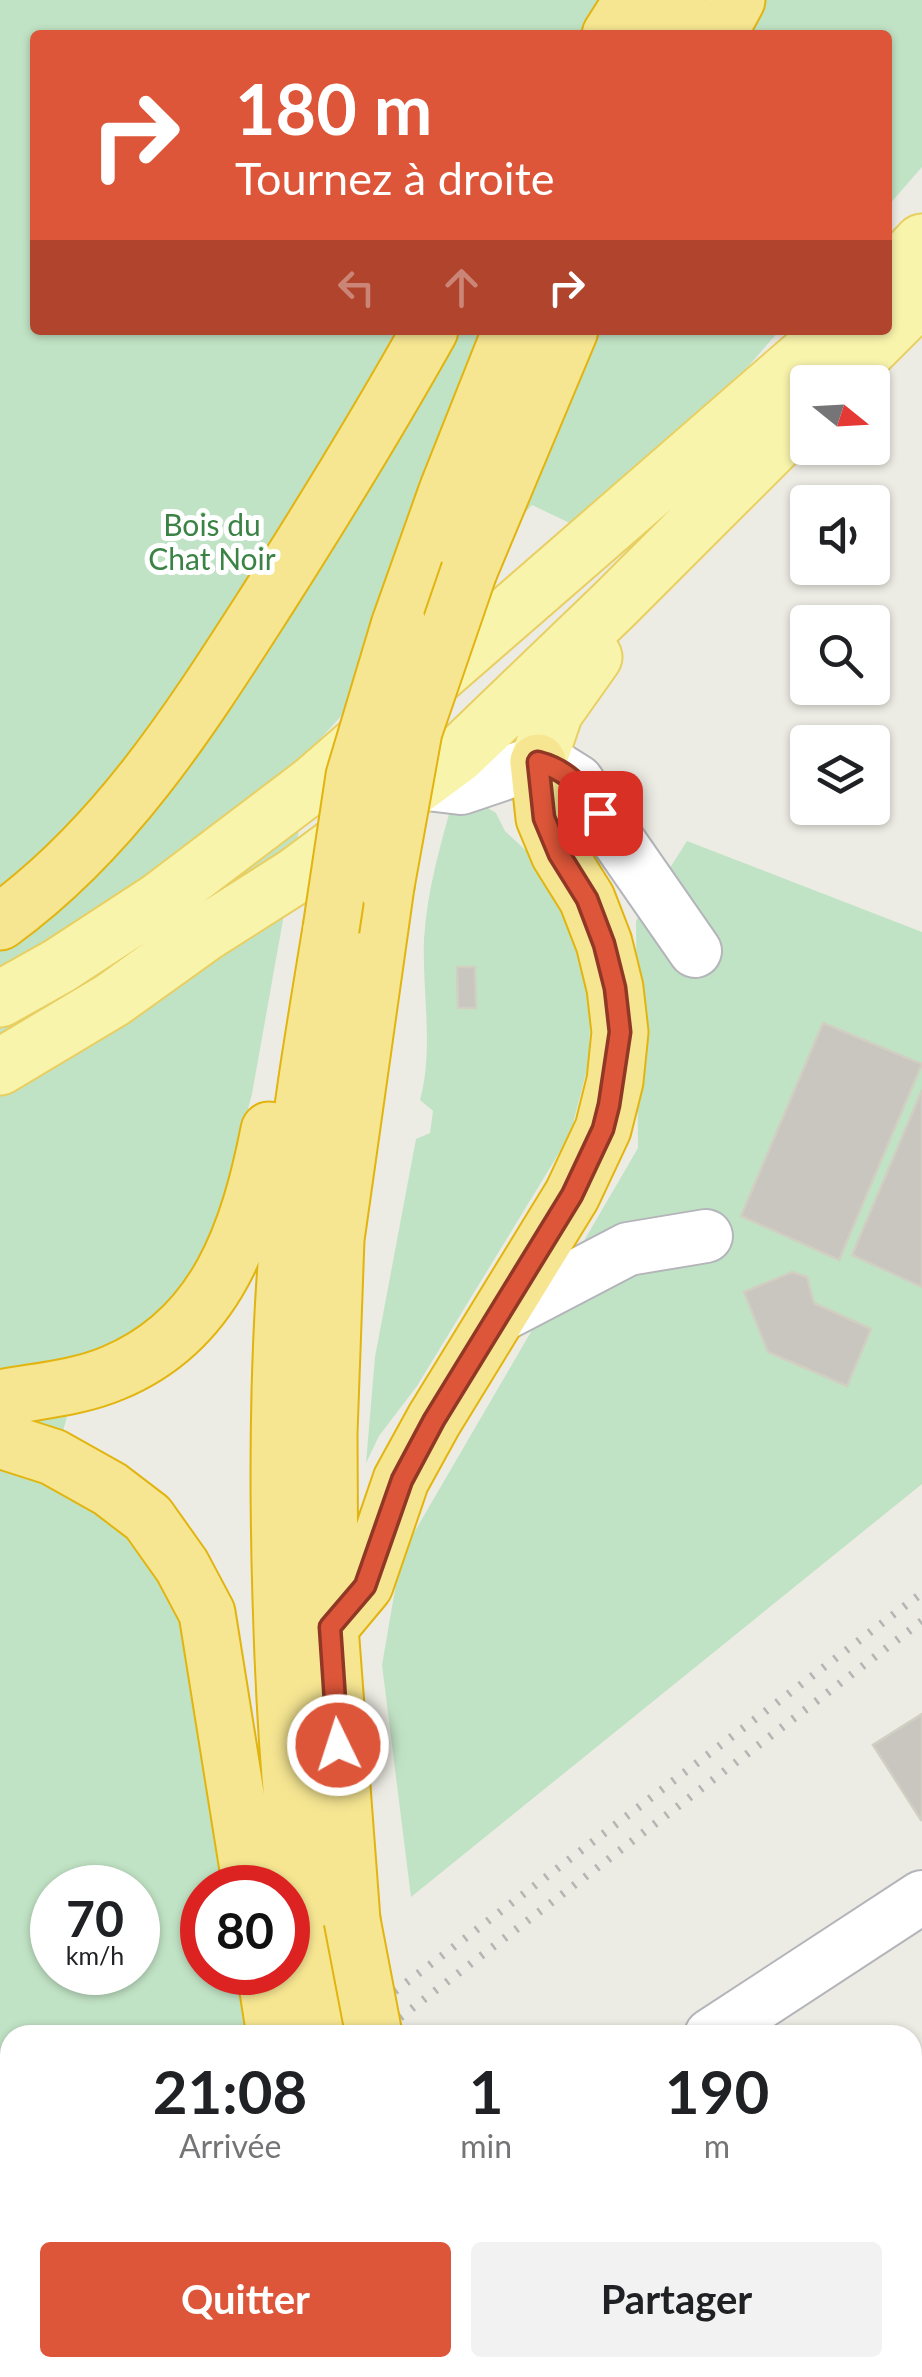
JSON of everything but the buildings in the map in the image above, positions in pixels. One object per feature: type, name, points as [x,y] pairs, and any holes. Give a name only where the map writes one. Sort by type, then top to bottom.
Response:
[{"type":"highway","points":[[613,30],[632,0]]},
{"type":"highway","points":[[661,30],[678,0]]},
{"type":"highway","points":[[721,30],[737,0]]},
{"type":"highway","points":[[0,922],[38,894],[108,826],[186,728],[371,436],[427,335]]},
{"type":"highway","points":[[370,2025],[328,1926],[284,1717],[278,1406],[290,1208],[354,776],[399,626],[509,335]]},
{"type":"highway","points":[[323,2025],[328,1926],[329,1433],[336,1239],[386,886],[414,730],[469,571],[568,335]]},
{"type":"highway","points":[[330,1627],[365,1586],[402,1480],[572,1195],[603,1129],[615,1081],[620,1032],[615,988],[587,899],[559,854],[544,818],[538,762]]},
{"type":"highway","points":[[0,1398],[113,1373],[148,1354],[194,1314],[219,1282],[246,1226],[271,1119],[305,1087]]},
{"type":"highway","points":[[0,1440],[53,1456],[110,1490],[148,1518],[182,1566],[207,1613],[248,1865]]},
{"type":"highway","points":[[269,1995],[273,2025]]},
{"type":"main road","points":[[892,274],[922,242]]},
{"type":"main road","points":[[892,326],[922,296]]},
{"type":"main road","points":[[0,999],[160,900],[314,784],[829,335]]},
{"type":"main road","points":[[853,365],[883,335]]},
{"type":"main road","points":[[0,1067],[112,1000],[207,932],[295,876],[458,754],[790,429]]},
{"type":"main road","points":[[538,762],[555,712],[574,680],[602,648],[615,604]]},
{"type":"street","points":[[419,784],[461,788],[538,762],[554,766],[577,781],[696,950]]},
{"type":"street","points":[[496,1318],[628,1249],[706,1236]]},
{"type":"street","points":[[727,2025],[922,1897]]},
{"type":"green space","name":"Bois du Chat Noir","points":[[0,0],[922,0],[922,167],[892,201],[892,30],[30,30],[30,335],[776,335],[599,537],[532,505],[314,746],[252,1094],[205,1272],[182,1307],[80,1368],[52,1472],[137,1531],[191,1611],[229,1865],[180,1865],[180,1995],[247,1995],[252,2025],[0,2025]]},
{"type":"green space","points":[[454,796],[475,800],[496,813],[505,831],[537,861],[558,890],[591,988],[589,1062],[570,1135],[417,1386],[379,1436],[366,1463],[375,1357],[416,1139],[430,1133],[433,1111],[420,1100],[427,1040],[424,939],[431,885]]},
{"type":"green space","points":[[687,841],[922,932],[922,1484],[411,1897],[382,1665],[401,1555],[638,1148],[636,921]]},
{"type":"railway","points":[[350,2025],[922,1593]]},
{"type":"railway","points":[[390,2025],[922,1621]]},
{"type":"route","points":[[338,1745],[330,1627],[365,1586],[402,1480],[434,1420],[572,1195],[603,1129],[615,1081],[620,1032],[615,988],[587,899],[559,854],[544,818],[538,762],[554,766],[577,781],[600,813]]}]
